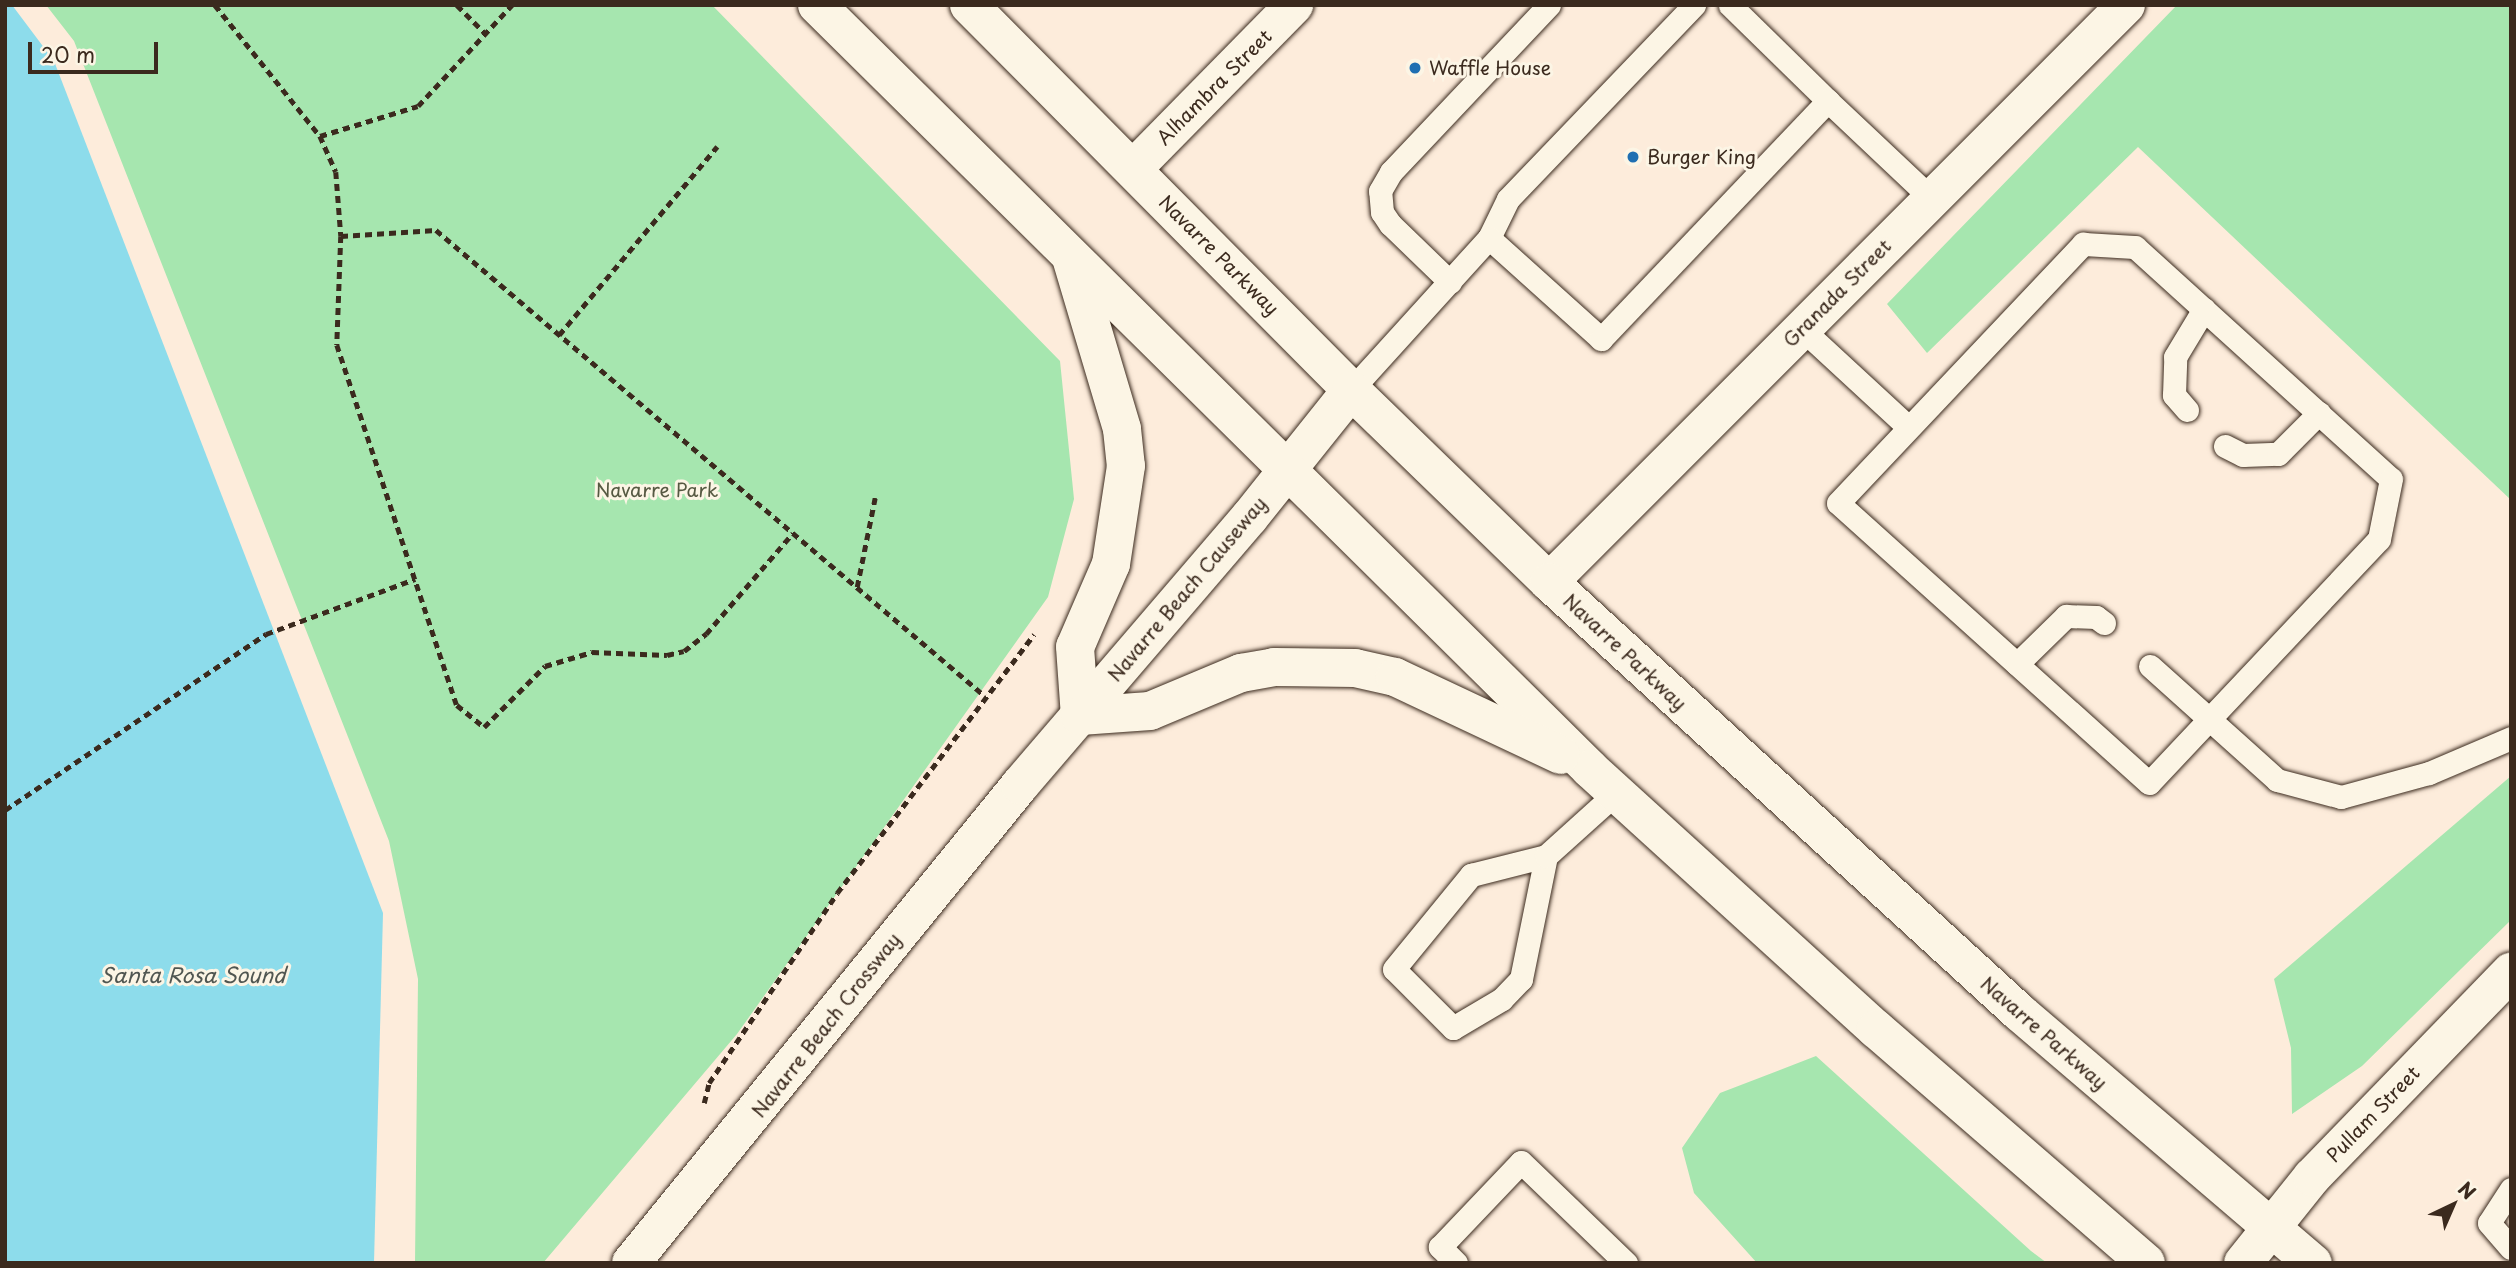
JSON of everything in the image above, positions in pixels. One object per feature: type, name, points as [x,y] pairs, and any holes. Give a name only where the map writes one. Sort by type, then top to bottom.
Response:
[{"type":"main road","points":[[817,5],[1603,781],[1875,1030],[2146,1263]]},
{"type":"main road","name":"Navarre Parkway","points":[[969,5],[1351,390],[1549,582],[2020,1013],[2313,1263]]},
{"type":"main road","name":"Alhambra Street","points":[[1133,169],[1294,5]]},
{"type":"main road","name":"Granada Street","points":[[1549,582],[2126,5]]},
{"type":"main road","points":[[1072,259],[1122,429],[1126,466],[1111,564],[1075,647],[1080,716],[1150,711],[1241,673],[1274,667],[1355,668],[1395,677],[1603,781]]},
{"type":"main road","name":"Navarre Beach Causeway","points":[[1020,785],[1287,471],[1351,390]]},
{"type":"main road","name":"Navarre Beach Crossway","points":[[632,1262],[1020,785]]},
{"type":"main road","name":"Pullam Street","points":[[2243,1263],[2312,1177],[2511,972]]},
{"type":"lane","points":[[1450,282],[1390,224],[1382,212],[1380,191],[1391,172],[1549,5]]},
{"type":"lane","points":[[1351,390],[1489,238],[1508,199],[1694,5]]},
{"type":"lane","points":[[1730,5],[1932,199]]},
{"type":"lane","points":[[1489,238],[1601,339],[1828,101]]},
{"type":"lane","points":[[2083,244],[2135,247],[2319,413],[2391,479],[2379,539],[2149,783],[1838,503],[1907,426],[2083,244]]},
{"type":"lane","points":[[2187,410],[2174,395],[2175,357],[2204,309]]},
{"type":"lane","points":[[1802,329],[1907,426]]},
{"type":"lane","points":[[2224,446],[2243,455],[2278,454],[2319,413]]},
{"type":"lane","points":[[2017,664],[2066,616],[2096,617],[2104,623]]},
{"type":"lane","points":[[2150,666],[2277,779],[2341,797],[2430,774],[2511,738]]},
{"type":"lane","points":[[1546,856],[1471,875],[1394,969],[1453,1028],[1502,999],[1521,979],[1546,856],[1603,781]]},
{"type":"lane","points":[[1456,1263],[1440,1247],[1521,1162],[1626,1263]]},
{"type":"lane","points":[[2511,1189],[2489,1223],[2511,1248]]},
{"type":"path","points":[[215,5],[320,136],[336,172],[341,236],[337,345],[457,705],[484,726],[545,666],[592,652],[667,655],[684,651],[706,634],[793,533]]},
{"type":"path","points":[[457,5],[486,34]]},
{"type":"path","points":[[320,136],[418,106],[512,5]]},
{"type":"path","points":[[559,335],[717,147]]},
{"type":"path","points":[[341,236],[436,230],[985,696]]},
{"type":"path","points":[[857,587],[875,498]]},
{"type":"path","points":[[5,810],[266,634],[415,579]]},
{"type":"path","points":[[706,1101],[709,1083],[837,893],[1041,626]]},
{"type":"green space","name":"Navarre Park","points":[[46,5],[712,5],[1060,361],[1074,499],[1048,597],[737,1034],[543,1263],[415,1263],[418,979],[389,841],[74,41]]},
{"type":"green space","points":[[2177,5],[2511,5],[2511,500],[2138,147],[1927,353],[1887,304]]},
{"type":"green space","points":[[2511,776],[2511,920],[2362,1066],[2292,1114],[2291,1048],[2274,979]]},
{"type":"green space","points":[[1816,1056],[2047,1263],[1757,1263],[1694,1193],[1682,1148],[1720,1093]]},
{"type":"water","name":"Santa Rosa Sound","points":[[5,5],[12,5],[54,61],[383,913],[374,1263],[5,1263]]},
{"type":"place","name":"Waffle House","points":[[1415,68]]},
{"type":"place","name":"Burger King","points":[[1633,157]]}]
